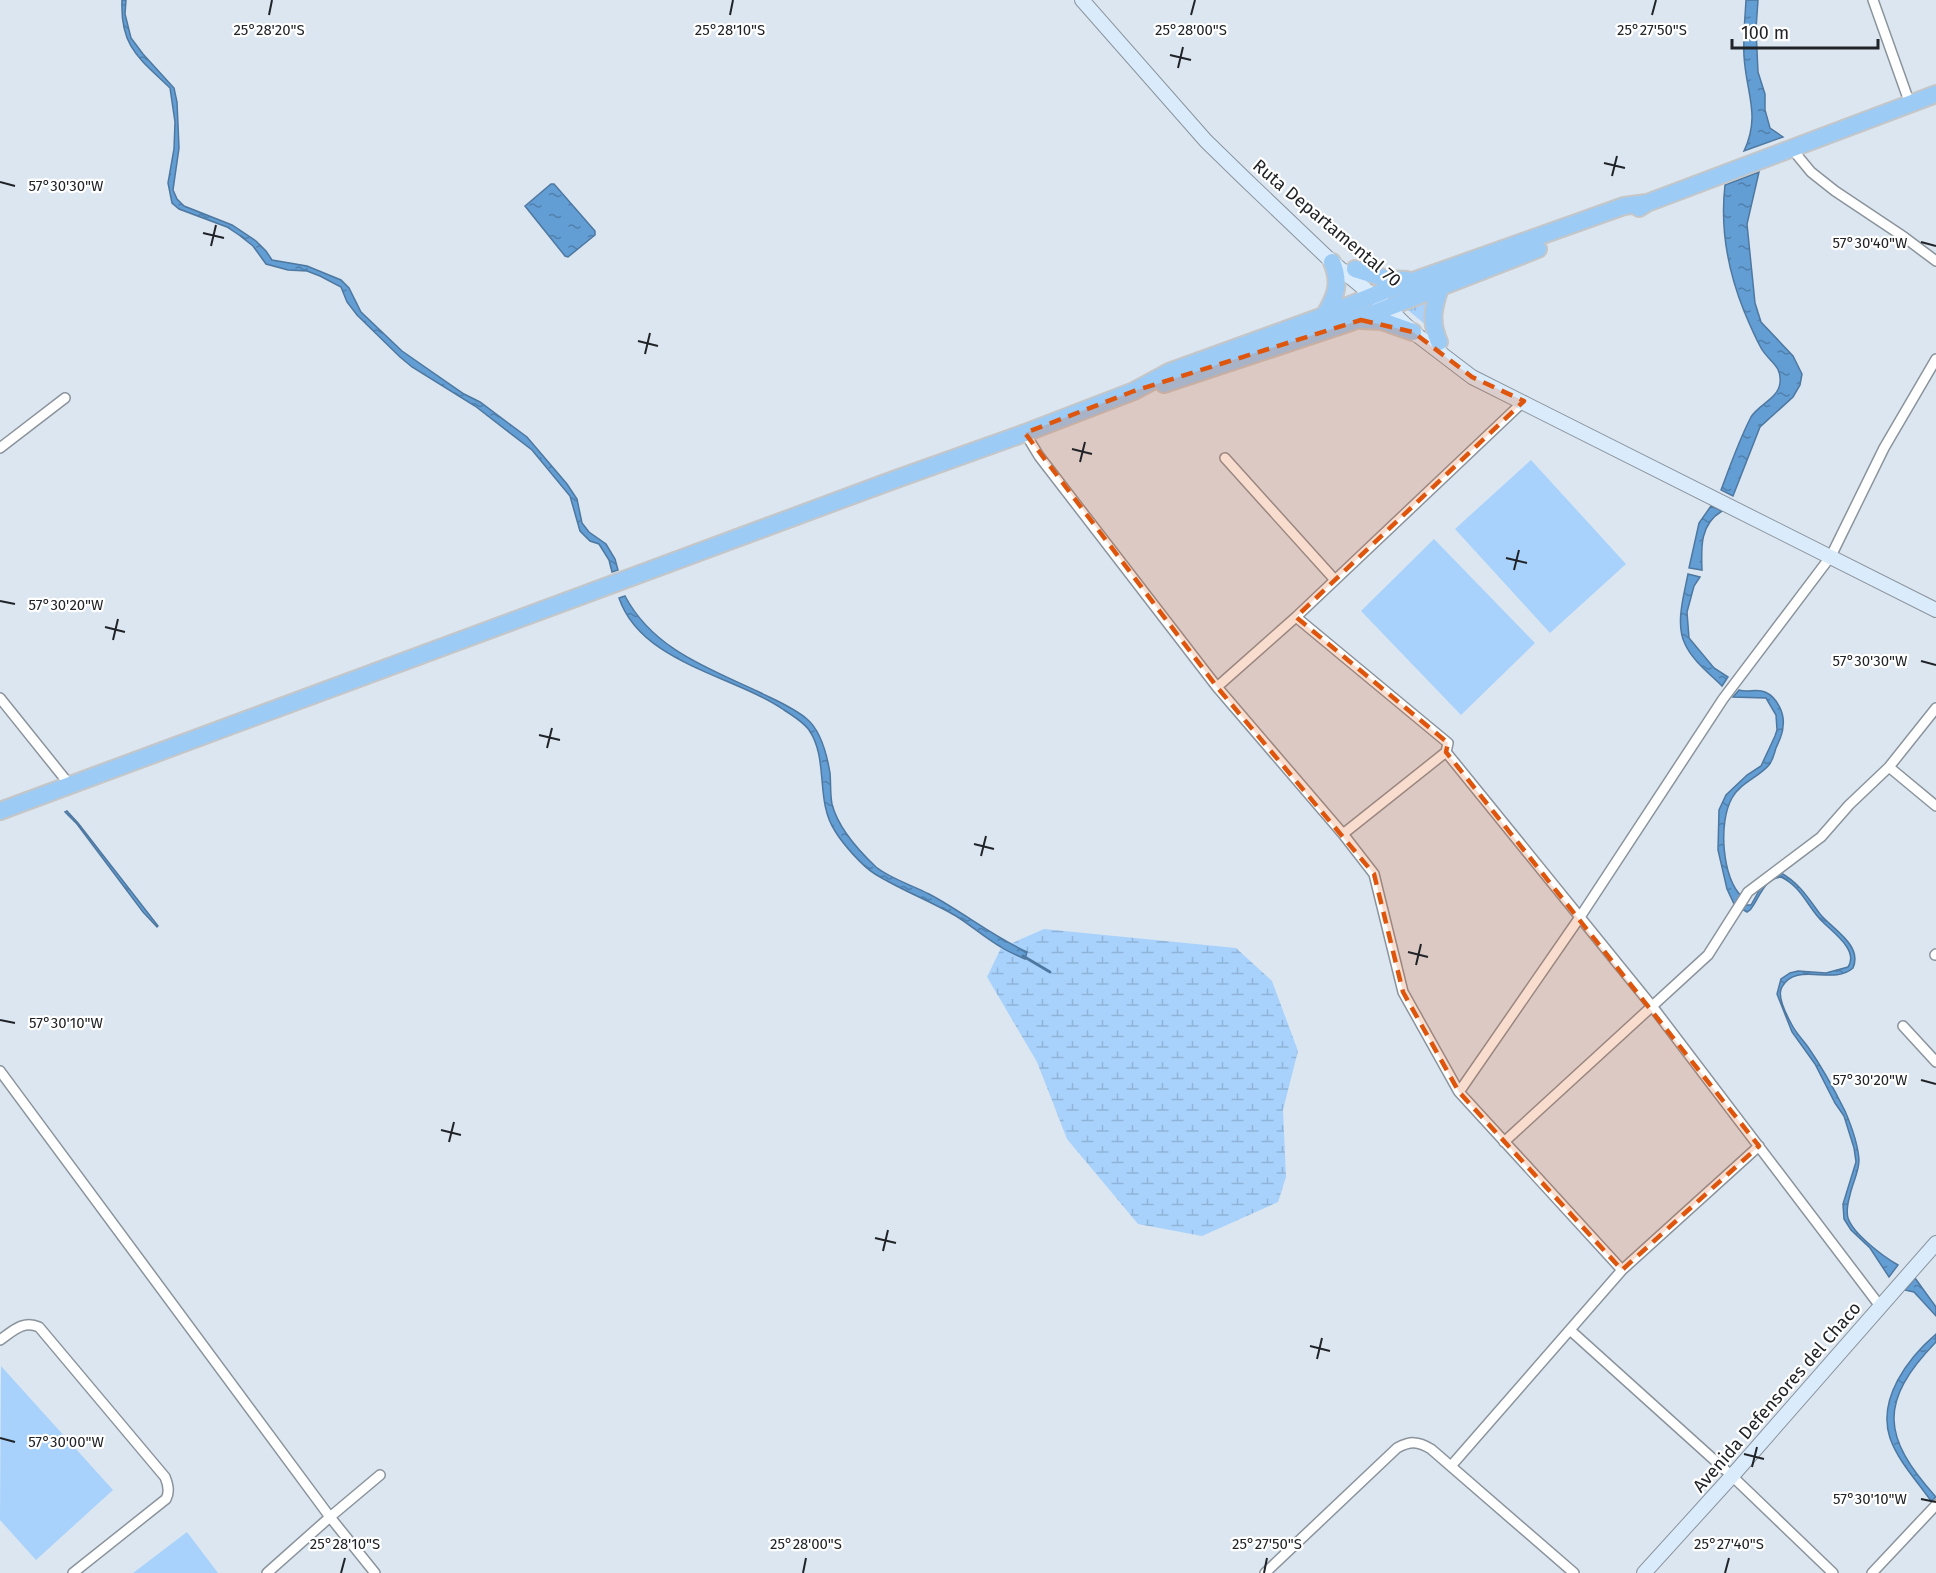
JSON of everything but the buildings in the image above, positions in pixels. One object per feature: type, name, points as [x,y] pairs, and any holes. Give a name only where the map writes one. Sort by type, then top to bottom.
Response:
[{"type":"highway","points":[[1134,391],[1178,381],[1351,322],[1626,215],[1647,203],[1936,94]]},
{"type":"highway","points":[[0,811],[1025,433],[1134,391],[1169,372],[1323,316],[1413,280],[1442,272],[1624,206],[1647,203]]},
{"type":"highway","points":[[1323,316],[1334,300],[1338,284],[1332,262]]},
{"type":"highway","points":[[1355,269],[1370,276],[1413,280]]},
{"type":"highway","points":[[1439,342],[1432,320],[1434,303],[1440,288]]},
{"type":"highway","points":[[1351,322],[1382,321],[1413,332]]},
{"type":"main road","name":"Ruta Departamental 70","points":[[1082,0],[1206,141],[1270,203],[1287,210],[1355,269],[1392,306],[1479,372],[1487,382]]},
{"type":"main road","points":[[1270,203],[1332,262],[1378,293]]},
{"type":"main road","name":"Ruta Departamental 70","points":[[1392,306],[1413,332],[1472,376],[1487,382]]},
{"type":"main road","points":[[1487,382],[1936,610]]},
{"type":"main road","name":"Avenida Defensores del Chaco","points":[[1644,1573],[1936,1243]]},
{"type":"street","points":[[1874,0],[1910,104]]},
{"type":"street","points":[[1789,150],[1835,191],[1936,261]]},
{"type":"street","points":[[1459,1092],[1581,917],[1723,699],[1831,556],[1884,448],[1936,359]]},
{"type":"street","points":[[0,448],[65,398]]},
{"type":"street","points":[[1216,687],[1296,617],[1524,401]]},
{"type":"street","points":[[1025,433],[1039,456],[1216,687],[1344,834],[1374,874],[1403,992],[1459,1092],[1622,1270]]},
{"type":"street","points":[[1226,458],[1335,580]]},
{"type":"street","points":[[1296,617],[1448,743],[1446,752],[1344,834]]},
{"type":"street","points":[[0,698],[69,784]]},
{"type":"street","points":[[1504,1142],[1708,955],[1748,892],[1821,837],[1849,805],[1889,767],[1936,708]]},
{"type":"street","points":[[1446,752],[1652,1006],[1880,1306]]},
{"type":"street","points":[[1889,767],[1936,806]]},
{"type":"street","points":[[1903,1026],[1936,1062]]},
{"type":"street","points":[[0,1071],[330,1517],[375,1573]]},
{"type":"street","points":[[1451,1466],[1622,1270],[1759,1146]]},
{"type":"street","points":[[0,1340],[23,1325],[32,1324],[39,1327],[167,1482],[166,1499],[73,1573]]},
{"type":"street","points":[[1570,1330],[1732,1476],[1833,1573]]},
{"type":"street","points":[[1265,1573],[1402,1445],[1408,1442],[1420,1442],[1451,1466],[1574,1573]]},
{"type":"street","points":[[267,1573],[380,1475]]},
{"type":"street","points":[[1872,1573],[1936,1504]]},
{"type":"highlighted area","points":[[1361,320],[1413,332],[1472,377],[1524,401],[1296,617],[1448,743],[1446,752],[1759,1146],[1622,1270],[1459,1092],[1403,992],[1374,874],[1217,687],[1025,433],[1134,391]]},
{"type":"green space","points":[[1432,296],[1427,326],[1403,306]]},
{"type":"green space","points":[[1531,460],[1626,564],[1550,633],[1455,529]]},
{"type":"green space","points":[[1434,539],[1535,643],[1461,715],[1361,611]]},
{"type":"green space","points":[[1044,929],[1236,948],[1272,981],[1298,1051],[1283,1110],[1286,1177],[1278,1202],[1202,1236],[1138,1224],[1067,1139],[1037,1062],[987,977],[1001,948]]},
{"type":"green space","points":[[1,1366],[113,1490],[36,1560],[0,1520]]},
{"type":"green space","points":[[187,1532],[218,1573],[133,1573]]},
{"type":"water","points":[[122,0],[126,0],[125,14],[131,38],[174,88],[177,102],[179,148],[173,190],[177,199],[184,206],[232,225],[256,241],[272,260],[307,266],[341,280],[349,288],[361,312],[402,351],[464,394],[480,402],[527,437],[567,484],[577,499],[582,523],[589,532],[606,544],[615,559],[618,570],[612,572],[609,560],[599,544],[590,541],[580,531],[570,496],[532,450],[475,406],[412,367],[400,357],[357,315],[347,302],[341,287],[307,271],[288,270],[266,264],[253,246],[227,227],[179,209],[172,203],[168,183],[174,149],[175,122],[170,88],[141,59],[128,41],[122,16]]},
{"type":"water","points":[[1746,0],[1758,0],[1756,29],[1758,72],[1765,94],[1765,110],[1770,128],[1783,137],[1744,151],[1749,138],[1752,115],[1744,56]]},
{"type":"water","points":[[1759,172],[1747,224],[1755,303],[1761,322],[1793,356],[1802,374],[1800,385],[1793,397],[1760,427],[1733,496],[1721,490],[1739,444],[1751,417],[1776,393],[1780,383],[1779,372],[1761,348],[1738,296],[1725,233],[1725,185]]},
{"type":"water","points":[[551,184],[554,184],[595,231],[595,235],[568,257],[525,206]]},
{"type":"water","points":[[1711,506],[1722,511],[1709,522],[1703,537],[1702,570],[1689,568],[1699,523]]},
{"type":"water","points":[[1688,574],[1700,577],[1694,586],[1687,612],[1689,638],[1714,668],[1728,677],[1722,686],[1692,656],[1682,636],[1681,609]]},
{"type":"water","points":[[625,596],[651,630],[683,655],[790,707],[812,724],[823,744],[830,773],[831,800],[839,822],[876,867],[942,901],[1027,952],[1025,959],[995,943],[956,916],[885,880],[864,866],[843,842],[829,819],[825,807],[819,754],[807,727],[791,714],[763,698],[667,653],[647,638],[630,620],[619,598]]},
{"type":"water","points":[[1739,690],[1755,690],[1769,694],[1779,706],[1783,716],[1783,729],[1770,763],[1735,793],[1728,809],[1724,849],[1730,877],[1742,897],[1736,908],[1727,889],[1718,850],[1719,810],[1726,795],[1747,775],[1761,766],[1777,730],[1776,715],[1766,698],[1733,697]]},
{"type":"water","points":[[67,811],[157,927],[143,912],[77,824],[65,812]]},
{"type":"water","points":[[1781,873],[1798,886],[1820,914],[1845,938],[1854,952],[1853,968],[1845,973],[1796,976],[1788,979],[1780,995],[1795,1031],[1823,1070],[1850,1122],[1859,1160],[1848,1204],[1848,1218],[1862,1238],[1898,1265],[1889,1277],[1870,1248],[1851,1230],[1844,1219],[1843,1204],[1856,1162],[1854,1148],[1844,1116],[1815,1064],[1792,1032],[1777,994],[1781,979],[1790,973],[1798,971],[1826,973],[1848,967],[1851,960],[1850,953],[1842,940],[1819,918],[1798,890],[1781,877],[1775,878],[1766,885],[1750,910],[1747,912],[1742,909],[1745,905],[1751,905],[1765,880]]},
{"type":"water","points":[[1915,1278],[1936,1307],[1936,1316],[1914,1292],[1905,1290]]},
{"type":"water","points":[[1936,1334],[1936,1342],[1917,1363],[1904,1383],[1896,1402],[1894,1420],[1897,1437],[1905,1456],[1936,1497],[1931,1501],[1898,1455],[1890,1438],[1887,1423],[1891,1394],[1898,1380],[1915,1355]]},
{"type":"waterway","points":[[1023,956],[1050,972]]}]
